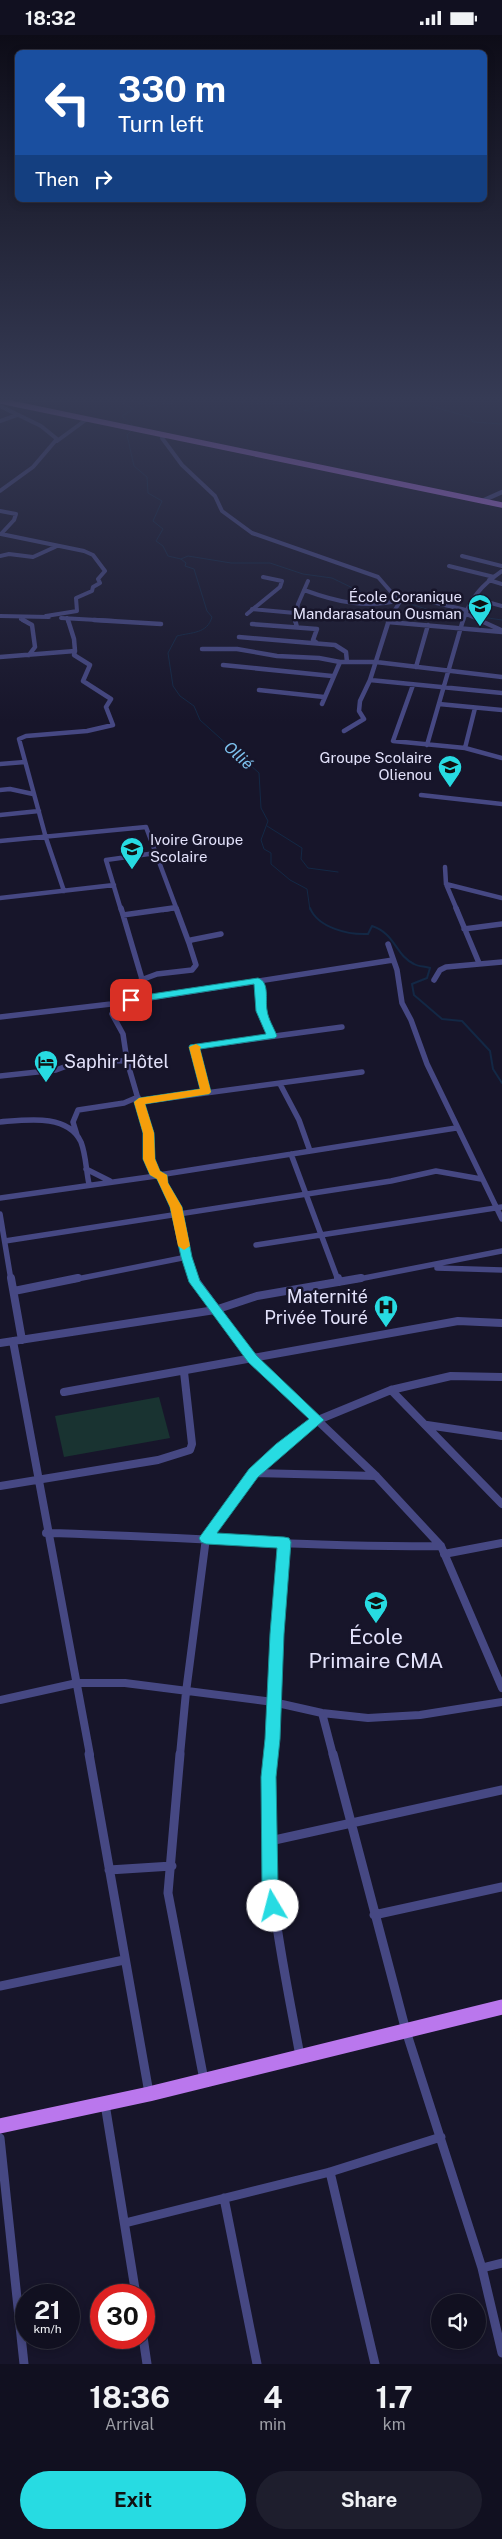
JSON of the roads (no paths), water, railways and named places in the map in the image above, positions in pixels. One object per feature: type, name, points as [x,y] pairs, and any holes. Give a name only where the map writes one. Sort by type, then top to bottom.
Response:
[{"type":"main road","points":[[0,2126],[150,2094],[502,2007]]},
{"type":"street","points":[[219,505],[222,511],[252,533],[378,577],[399,600]]},
{"type":"street","points":[[0,511],[16,514],[14,520],[6,525],[0,534],[93,555],[104,571],[98,579],[100,583],[93,587],[92,591],[76,598],[77,611],[46,616]]},
{"type":"street","points":[[0,556],[9,554],[33,557],[45,550],[59,547]]},
{"type":"street","points":[[462,556],[502,566]]},
{"type":"street","points":[[449,566],[492,579],[502,584]]},
{"type":"street","points":[[427,745],[466,612],[473,598],[502,571]]},
{"type":"street","points":[[247,614],[280,587],[282,581],[263,577]]},
{"type":"street","points":[[297,627],[294,619],[295,613],[308,581]]},
{"type":"street","points":[[304,590],[343,603],[362,607],[378,606],[411,597],[466,612],[502,631]]},
{"type":"street","points":[[473,598],[502,606]]},
{"type":"street","points":[[344,731],[364,719],[358,707],[370,680],[388,622],[399,600]]},
{"type":"street","points":[[252,609],[295,613]]},
{"type":"street","points":[[0,616],[46,616],[162,624]]},
{"type":"street","points":[[15,617],[32,625],[35,647],[29,655]]},
{"type":"street","points":[[64,891],[33,794],[21,739],[76,730],[102,730],[113,725],[106,707],[112,699],[83,681],[90,665],[72,653],[75,651],[74,639],[67,618]]},
{"type":"street","points":[[388,622],[502,631]]},
{"type":"street","points":[[252,624],[318,629],[313,641],[318,643]]},
{"type":"street","points":[[416,667],[428,625]]},
{"type":"street","points":[[239,637],[318,643],[340,647],[346,652],[347,662]]},
{"type":"street","points":[[202,649],[237,649],[277,656],[319,657],[340,662],[376,662],[502,677]]},
{"type":"street","points":[[0,657],[75,651]]},
{"type":"street","points":[[322,704],[332,676],[340,662]]},
{"type":"street","points":[[223,665],[332,676]]},
{"type":"street","points":[[370,680],[502,693]]},
{"type":"street","points":[[413,685],[393,741],[465,748],[502,758]]},
{"type":"street","points":[[259,690],[324,697]]},
{"type":"street","points":[[439,704],[502,710]]},
{"type":"street","points":[[465,748],[475,708]]},
{"type":"street","points":[[0,764],[25,762]]},
{"type":"street","points":[[0,790],[10,789],[33,794]]},
{"type":"street","points":[[420,795],[502,804]]},
{"type":"street","points":[[0,815],[39,811]]},
{"type":"street","points":[[0,841],[145,827],[195,960],[194,968],[157,974],[141,980]]},
{"type":"street","points":[[147,996],[106,859],[156,853]]},
{"type":"street","points":[[445,867],[446,884],[479,963]]},
{"type":"street","points":[[446,884],[502,898]]},
{"type":"street","points":[[0,899],[114,885]]},
{"type":"street","points":[[123,915],[175,907]]},
{"type":"street","points":[[464,929],[502,924]]},
{"type":"street","points":[[188,943],[194,937],[222,934]]},
{"type":"street","points":[[388,944],[398,970],[402,1003],[411,1020],[427,1064],[456,1128],[482,1179],[499,1207],[502,1219]]},
{"type":"street","points":[[0,1017],[111,1004],[147,996],[351,968],[393,960]]},
{"type":"street","points":[[434,980],[440,970],[446,967],[502,962]]},
{"type":"street","points":[[258,981],[262,990],[262,1011],[272,1036]]},
{"type":"street","points":[[112,1014],[124,1034],[127,1061],[148,1133],[149,1159],[159,1175],[177,1213],[186,1257],[195,1282],[253,1359],[376,1476],[443,1550],[502,1688]]},
{"type":"street","points":[[206,1092],[194,1047],[342,1027]]},
{"type":"street","points":[[0,1076],[56,1069],[83,1060],[127,1061]]},
{"type":"street","points":[[89,1184],[79,1138],[73,1128],[74,1113],[78,1110],[138,1099],[362,1072]]},
{"type":"street","points":[[280,1083],[299,1120],[310,1151]]},
{"type":"street","points":[[0,1122],[34,1119],[50,1121],[69,1129],[79,1138]]},
{"type":"street","points":[[0,1198],[456,1128]]},
{"type":"street","points":[[290,1154],[339,1282]]},
{"type":"street","points":[[86,1169],[111,1181]]},
{"type":"street","points":[[5,1241],[306,1194],[436,1171],[482,1179]]},
{"type":"street","points":[[256,1245],[499,1207]]},
{"type":"street","points":[[0,1214],[22,1340]]},
{"type":"street","points":[[0,1343],[215,1310],[257,1296],[423,1268],[502,1251]]},
{"type":"street","points":[[14,1291],[186,1257]]},
{"type":"street","points":[[423,1268],[502,1270]]},
{"type":"street","points":[[64,1392],[184,1373],[458,1321],[502,1323]]},
{"type":"street","points":[[14,1341],[18,1377],[46,1533],[76,1683],[124,1960],[150,2094]]},
{"type":"street","points":[[0,1486],[158,1460],[190,1450],[192,1444],[184,1373]]},
{"type":"street","points":[[204,2080],[168,1893],[172,1866],[186,1692],[206,1538],[253,1473],[280,1448],[318,1420],[391,1390],[451,1376],[502,1377]]},
{"type":"street","points":[[391,1390],[502,1504]]},
{"type":"street","points":[[426,1425],[502,1436]]},
{"type":"street","points":[[253,1473],[376,1476]]},
{"type":"street","points":[[46,1533],[206,1538],[443,1550],[502,1543]]},
{"type":"street","points":[[284,1542],[273,1701],[273,1739],[268,1777],[270,1887],[300,2057]]},
{"type":"street","points":[[0,1700],[76,1683],[125,1683],[186,1692],[273,1701],[322,1713],[368,1718],[420,1715],[502,1702]]},
{"type":"street","points":[[322,1713],[406,2031],[482,2268],[502,2353]]},
{"type":"street","points":[[270,1841],[502,1790]]},
{"type":"street","points":[[108,1869],[172,1866]]},
{"type":"street","points":[[374,1915],[502,1887]]},
{"type":"street","points":[[0,1986],[124,1960]]},
{"type":"street","points":[[105,2104],[134,2284]]},
{"type":"street","points":[[125,2223],[330,2172],[441,2137]]},
{"type":"street","points":[[0,2138],[24,2364]]},
{"type":"street","points":[[330,2172],[375,2364]]},
{"type":"street","points":[[224,2198],[256,2364]]},
{"type":"street","points":[[482,2268],[502,2263]]},
{"type":"street","points":[[145,2349],[147,2364]]},
{"type":"waterway","name":"Ollié","points":[[160,505],[153,521],[163,529],[156,541],[163,546],[168,556],[181,559]]},
{"type":"waterway","points":[[181,559],[188,556],[231,563],[270,563],[303,574],[332,578],[367,595],[392,600]]},
{"type":"waterway","name":"Ollié","points":[[181,559],[186,563],[185,566],[194,569],[207,611],[212,617],[207,627],[193,633],[177,636],[168,653],[173,686],[180,696],[194,706],[200,720],[259,773],[261,808],[268,821],[261,840],[264,849],[271,853],[271,864],[290,880],[307,889],[310,910]]},
{"type":"waterway","points":[[402,601],[426,609],[502,620]]},
{"type":"waterway","points":[[267,826],[302,848],[301,859],[308,868],[338,872]]},
{"type":"waterway","name":"Ollié","points":[[310,908],[320,921],[335,929],[368,934],[372,926],[386,934],[408,960],[416,965],[430,968],[427,978],[412,984],[414,995],[442,1019],[462,1021],[490,1051],[493,1069],[502,1083]]},
{"type":"place","name":"École Coranique Mandarasatoun Ousman","points":[[480,627]]},
{"type":"place","name":"Groupe Scolaire Olienou","points":[[450,788]]},
{"type":"place","name":"Ivoire Groupe Scolaire","points":[[132,870]]},
{"type":"place","name":"Saphir Hôtel","points":[[46,1083]]},
{"type":"place","name":"Maternité Privée Touré","points":[[386,1328]]},
{"type":"place","name":"École Primaire CMA","points":[[376,1624]]}]
